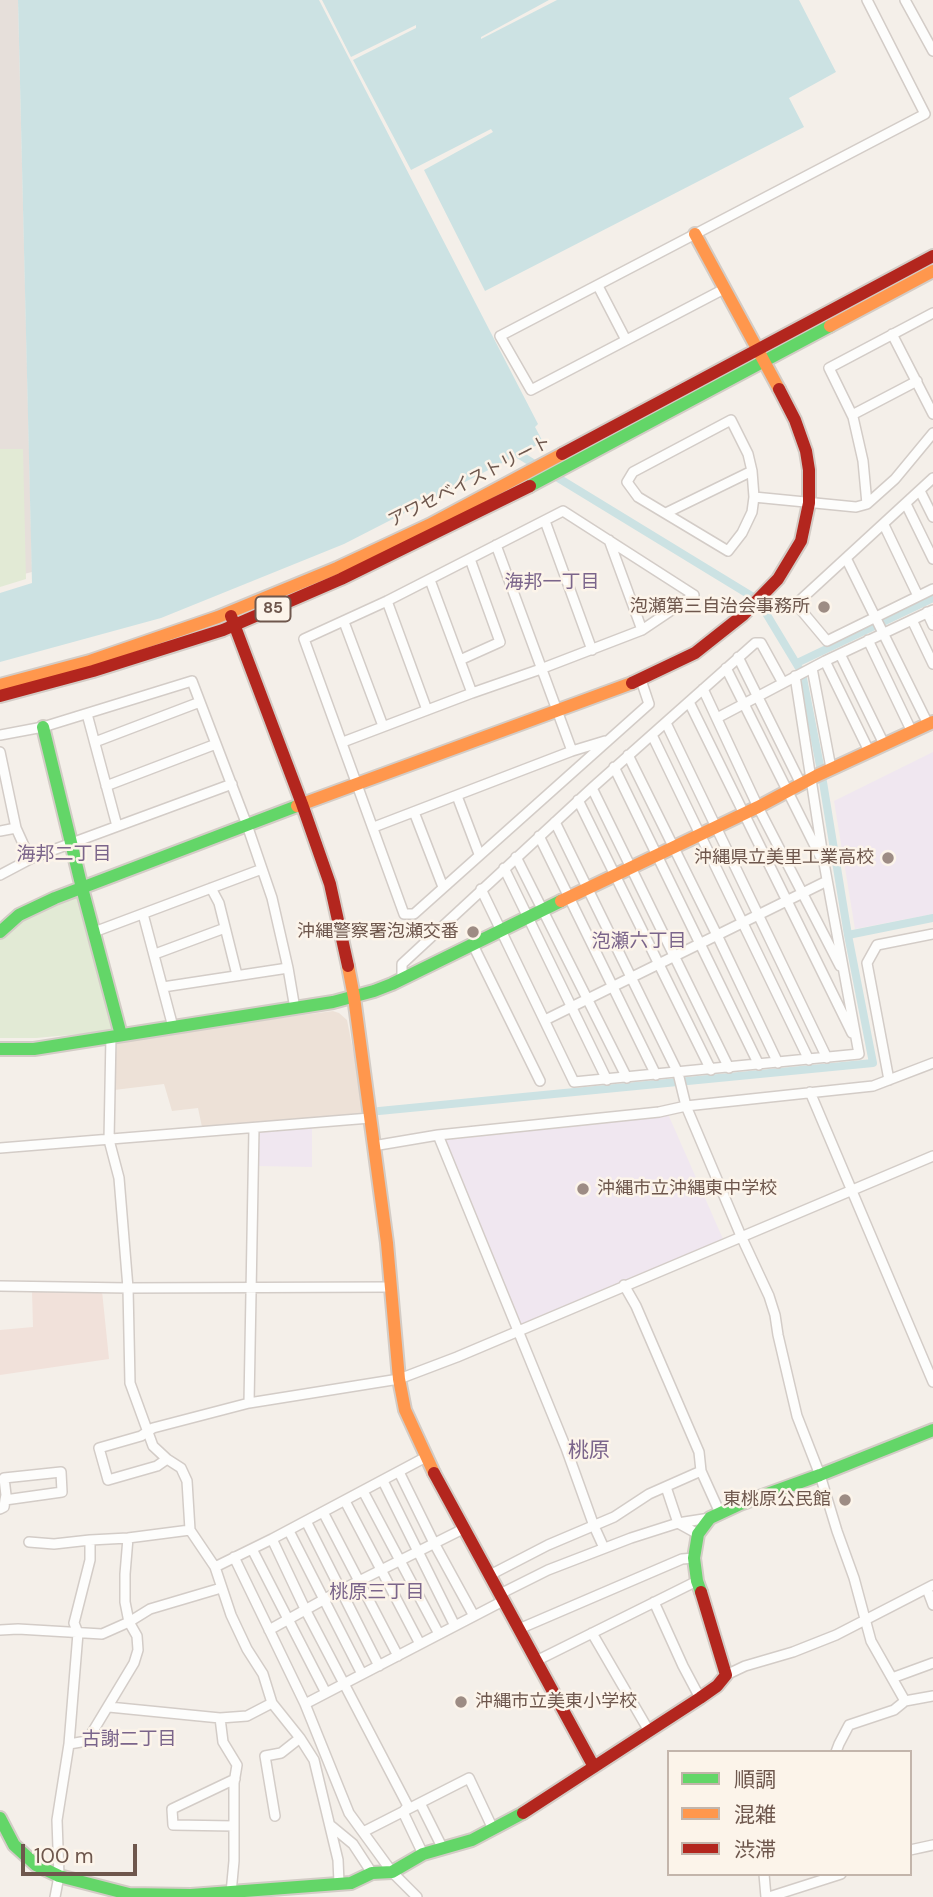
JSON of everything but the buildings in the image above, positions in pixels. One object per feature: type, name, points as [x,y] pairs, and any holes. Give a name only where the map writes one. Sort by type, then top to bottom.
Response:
[{"type":"street","points":[[724,289],[531,390],[500,336],[925,114],[867,0]]},
{"type":"street","points":[[905,0],[933,51]]},
{"type":"street","points":[[0,932],[19,915],[82,888],[641,680],[695,653],[743,615],[778,579],[801,541],[809,503],[809,470],[801,434],[695,234]]},
{"type":"street","name":"アワセベイストリート","points":[[0,696],[93,671],[341,579],[571,464],[933,256]]},
{"type":"street","name":"アワセベイストリート","points":[[0,685],[232,619],[429,525],[520,476],[933,271]]},
{"type":"street","points":[[598,286],[626,340]]},
{"type":"street","points":[[867,504],[863,461],[852,415],[829,368],[933,313]]},
{"type":"street","points":[[892,334],[933,414]]},
{"type":"street","points":[[852,415],[916,382]]},
{"type":"street","points":[[731,420],[748,454],[752,471],[752,512],[742,534],[728,551],[638,496],[627,482],[633,472],[731,420]]},
{"type":"street","points":[[754,497],[856,507],[867,504],[895,479],[933,433]]},
{"type":"street","points":[[666,513],[752,471]]},
{"type":"street","points":[[933,479],[796,604],[827,641],[933,589]]},
{"type":"street","points":[[920,491],[933,517]]},
{"type":"street","points":[[906,504],[933,559]]},
{"type":"street","points":[[342,742],[642,630],[694,595],[563,511],[430,580],[304,639],[404,914],[414,914],[649,704],[641,680]]},
{"type":"street","points":[[545,521],[592,650]]},
{"type":"street","points":[[884,525],[918,596]]},
{"type":"street","points":[[609,540],[642,630]]},
{"type":"street","points":[[496,545],[572,751]]},
{"type":"street","points":[[0,1049],[33,1049],[295,1009],[354,997],[393,984],[744,814],[831,768],[930,723],[846,558]]},
{"type":"street","points":[[460,660],[500,642],[470,559]]},
{"type":"street","points":[[430,580],[472,693]]},
{"type":"street","points":[[387,601],[427,710]]},
{"type":"street","points":[[717,718],[783,682],[930,611],[933,625]]},
{"type":"street","points":[[232,619],[330,884],[344,944],[354,997],[387,1243],[399,1379],[405,1410],[426,1457],[594,1768]]},
{"type":"street","points":[[912,620],[933,664]]},
{"type":"street","points":[[344,621],[383,726]]},
{"type":"street","points":[[868,640],[912,732]]},
{"type":"street","points":[[402,979],[402,964],[578,800],[755,643],[761,643],[783,682]]},
{"type":"street","points":[[839,654],[884,744]]},
{"type":"street","points":[[738,657],[806,781]]},
{"type":"street","points":[[825,661],[869,751]]},
{"type":"street","points":[[726,668],[824,863]]},
{"type":"street","points":[[812,668],[831,768]]},
{"type":"street","points":[[481,889],[574,1082],[859,1054],[806,781],[795,676]]},
{"type":"street","points":[[0,735],[43,727],[192,681],[272,898],[295,1009]]},
{"type":"street","points":[[703,689],[758,807],[844,974]]},
{"type":"street","points":[[95,742],[200,702]]},
{"type":"street","points":[[689,702],[858,1044]]},
{"type":"street","points":[[87,714],[117,826]]},
{"type":"street","points":[[666,723],[827,1058]]},
{"type":"street","points":[[43,727],[94,932],[116,1036],[109,1140],[119,1178],[128,1288],[130,1383],[153,1446],[181,1468],[187,1481],[190,1530],[215,1567],[231,1615],[247,1649],[263,1674],[272,1703],[314,1760],[338,1860],[340,1884]]},
{"type":"street","points":[[652,735],[809,1060]]},
{"type":"street","points":[[374,827],[610,739]]},
{"type":"street","points":[[106,786],[216,744]]},
{"type":"street","points":[[0,752],[3,784],[16,828],[30,859]]},
{"type":"street","points":[[628,755],[778,1063]]},
{"type":"street","points":[[614,768],[759,1065]]},
{"type":"street","points":[[0,875],[30,859],[232,784]]},
{"type":"street","points":[[592,788],[729,1068]]},
{"type":"street","points":[[457,796],[480,854]]},
{"type":"street","points":[[578,800],[711,1070]]},
{"type":"street","points":[[414,812],[443,887]]},
{"type":"street","points":[[555,822],[678,1073],[687,1106],[772,1306],[797,1416],[821,1475],[871,1641],[905,1701]]},
{"type":"street","points":[[0,831],[16,828]]},
{"type":"street","points":[[539,836],[656,1075]]},
{"type":"street","points":[[516,857],[627,1078]]},
{"type":"street","points":[[504,868],[607,1080]]},
{"type":"street","points":[[94,932],[262,869]]},
{"type":"street","points":[[545,1020],[827,881]]},
{"type":"street","points":[[211,888],[219,903],[237,975]]},
{"type":"street","points":[[143,914],[173,1027]]},
{"type":"street","points":[[155,954],[225,928]]},
{"type":"street","points":[[889,1080],[867,963],[877,944],[933,934]]},
{"type":"street","points":[[473,945],[540,1081]]},
{"type":"street","points":[[163,987],[288,968]]},
{"type":"street","points":[[373,1146],[438,1135],[873,1086],[932,1066]]},
{"type":"street","points":[[810,1092],[933,1382]]},
{"type":"street","points":[[0,1148],[370,1118]]},
{"type":"street","points":[[249,1403],[254,1128]]},
{"type":"street","points":[[438,1135],[604,1548]]},
{"type":"street","points":[[167,1459],[157,1466],[108,1480],[99,1448],[124,1441],[153,1428],[249,1403],[399,1379],[933,1156]]},
{"type":"street","points":[[624,1285],[636,1306],[699,1452],[701,1471],[715,1515]]},
{"type":"street","points":[[0,1286],[391,1287]]},
{"type":"street","points":[[305,1704],[474,1616],[548,1570],[678,1523],[715,1515],[933,1430]]},
{"type":"street","points":[[215,1567],[289,1531],[426,1457]]},
{"type":"street","points":[[490,1575],[548,1545],[614,1517],[635,1502],[701,1471]]},
{"type":"street","points":[[61,1472],[62,1492],[3,1504],[4,1478],[61,1472]]},
{"type":"street","points":[[399,1472],[474,1616]]},
{"type":"street","points":[[383,1481],[455,1626]]},
{"type":"street","points":[[666,1487],[678,1523],[698,1534]]},
{"type":"street","points":[[363,1491],[439,1634]]},
{"type":"street","points":[[345,1501],[420,1644]]},
{"type":"street","points":[[323,1513],[398,1656]]},
{"type":"street","points":[[715,1515],[698,1534],[694,1558],[697,1581],[726,1675]]},
{"type":"street","points":[[306,1521],[379,1666]]},
{"type":"street","points":[[269,1630],[341,1590],[465,1528]]},
{"type":"street","points":[[29,1542],[54,1544],[190,1530]]},
{"type":"street","points":[[289,1531],[362,1674]]},
{"type":"street","points":[[69,1744],[88,1741],[134,1663],[138,1650],[137,1636],[129,1622],[125,1602],[128,1538]]},
{"type":"street","points":[[272,1539],[306,1611],[408,1806],[403,1812]]},
{"type":"street","points":[[55,1897],[59,1876],[57,1820],[69,1744],[78,1633],[74,1623],[90,1560],[90,1540]]},
{"type":"street","points":[[252,1549],[326,1693]]},
{"type":"street","points":[[234,1558],[305,1704],[349,1812],[392,1872],[417,1897]]},
{"type":"street","points":[[519,1629],[682,1559],[694,1558]]},
{"type":"street","points":[[536,1661],[697,1581]]},
{"type":"street","points":[[0,1818],[14,1845],[36,1865],[59,1876],[129,1894],[231,1894],[351,1883],[372,1873],[392,1872],[423,1854],[472,1840],[528,1810],[700,1698],[717,1686],[726,1675],[826,1639],[930,1587],[933,1605]]},
{"type":"street","points":[[0,1630],[102,1634],[150,1609],[221,1588]]},
{"type":"street","points":[[654,1602],[700,1698]]},
{"type":"street","points":[[592,1633],[649,1731]]},
{"type":"street","points":[[892,1678],[933,1662]]},
{"type":"street","points":[[837,1750],[849,1725],[894,1710],[905,1701],[933,1696]]},
{"type":"street","points":[[109,1707],[220,1718],[247,1716],[272,1703]]},
{"type":"street","points":[[220,1718],[223,1742],[237,1765],[231,1894]]},
{"type":"street","points":[[275,1816],[265,1756],[281,1754],[300,1738]]},
{"type":"street","points":[[363,1832],[469,1778],[493,1829]]},
{"type":"street","points":[[234,1826],[173,1825],[172,1809],[235,1779]]},
{"type":"street","points":[[420,1803],[443,1849]]},
{"type":"street","points":[[403,1812],[423,1854]]},
{"type":"street","points":[[330,1825],[353,1844],[372,1873]]},
{"type":"street","points":[[912,1850],[933,1845]]},
{"type":"street","points":[[764,1876],[767,1897],[835,1876]]},
{"type":"shaded area","points":[[0,0],[18,0],[32,572],[0,580]]},
{"type":"shaded area","points":[[18,0],[319,0],[538,424],[535,427],[543,442],[344,544],[161,618],[0,662],[0,593],[32,583]]},
{"type":"shaded area","points":[[322,0],[549,0],[481,39],[557,0],[799,0],[836,72],[789,98],[804,127],[485,291],[424,170],[493,132],[491,129],[411,170],[353,60],[416,28],[416,25],[351,57]]},
{"type":"shaded area","name":"沖縄県立美里工業高校","points":[[933,752],[933,914],[855,929],[834,801]]},
{"type":"shaded area","points":[[333,1011],[347,1020],[365,1110],[359,1114],[202,1127],[198,1108],[172,1111],[164,1084],[114,1090],[117,1040]]},
{"type":"shaded area","name":"沖縄市立沖縄東中学校","points":[[668,1114],[723,1239],[521,1325],[445,1139]]},
{"type":"shaded area","points":[[312,1127],[312,1167],[257,1166],[258,1132]]},
{"type":"shaded area","points":[[32,1291],[102,1291],[109,1359],[0,1375],[0,1330],[33,1327]]},
{"type":"green space","points":[[0,449],[23,449],[26,579],[0,587]]},
{"type":"green space","points":[[82,895],[113,1031],[36,1038],[0,1038],[0,935],[21,917],[54,901]]},
{"type":"waterway","points":[[515,452],[539,467]]},
{"type":"waterway","points":[[379,1111],[873,1063],[802,673],[758,600],[550,473]]},
{"type":"waterway","points":[[797,663],[933,598]]},
{"type":"waterway","points":[[848,935],[933,918]]},
{"type":"traffic: fast","points":[[530,486],[830,326]]},
{"type":"traffic: fast","points":[[43,727],[121,1035]]},
{"type":"traffic: fast","points":[[0,932],[19,915],[55,898],[297,806]]},
{"type":"traffic: fast","points":[[0,1049],[34,1049],[333,1002],[392,984],[561,901]]},
{"type":"traffic: fast","points":[[701,1592],[694,1558],[698,1534],[710,1518],[933,1430]]},
{"type":"traffic: fast","points":[[0,1818],[14,1845],[36,1865],[59,1876],[129,1894],[191,1895],[351,1883],[372,1873],[392,1872],[423,1854],[472,1840],[523,1813]]},
{"type":"traffic: slow","points":[[695,234],[779,389]]},
{"type":"traffic: slow","points":[[830,326],[933,271]]},
{"type":"traffic: slow","points":[[0,685],[90,661],[218,617],[337,568],[429,525],[562,454]]},
{"type":"traffic: slow","points":[[297,806],[632,683]]},
{"type":"traffic: slow","points":[[561,901],[933,722]]},
{"type":"traffic: slow","points":[[348,966],[387,1243],[399,1379],[405,1410],[434,1473]]},
{"type":"traffic: jam","points":[[562,454],[933,256]]},
{"type":"traffic: jam","points":[[632,683],[695,653],[743,615],[778,579],[801,541],[809,503],[809,470],[806,451],[795,420],[779,389]]},
{"type":"traffic: jam","points":[[0,696],[93,671],[223,630],[341,579],[530,486]]},
{"type":"traffic: jam","points":[[231,616],[330,884],[348,966]]},
{"type":"traffic: jam","points":[[434,1473],[594,1767]]},
{"type":"traffic: jam","points":[[523,1813],[700,1698],[717,1686],[726,1675],[701,1592]]},
{"type":"place","name":"泡瀬第三自治会事務所","points":[[824,607]]},
{"type":"place","name":"沖縄県立美里工業高校","points":[[888,858]]},
{"type":"place","name":"沖縄警察署泡瀬交番","points":[[473,932]]},
{"type":"place","name":"沖縄市立沖縄東中学校","points":[[583,1189]]},
{"type":"place","name":"東桃原公民館","points":[[845,1500]]},
{"type":"place","name":"沖縄市立美東小学校","points":[[461,1702]]},
{"type":"district","name":"海邦一丁目","points":[[552,583]]},
{"type":"district","name":"海邦二丁目","points":[[64,855]]},
{"type":"district","name":"泡瀬六丁目","points":[[639,942]]},
{"type":"district","name":"桃原","points":[[589,1451]]},
{"type":"district","name":"桃原三丁目","points":[[377,1593]]},
{"type":"district","name":"古謝二丁目","points":[[129,1740]]}]
